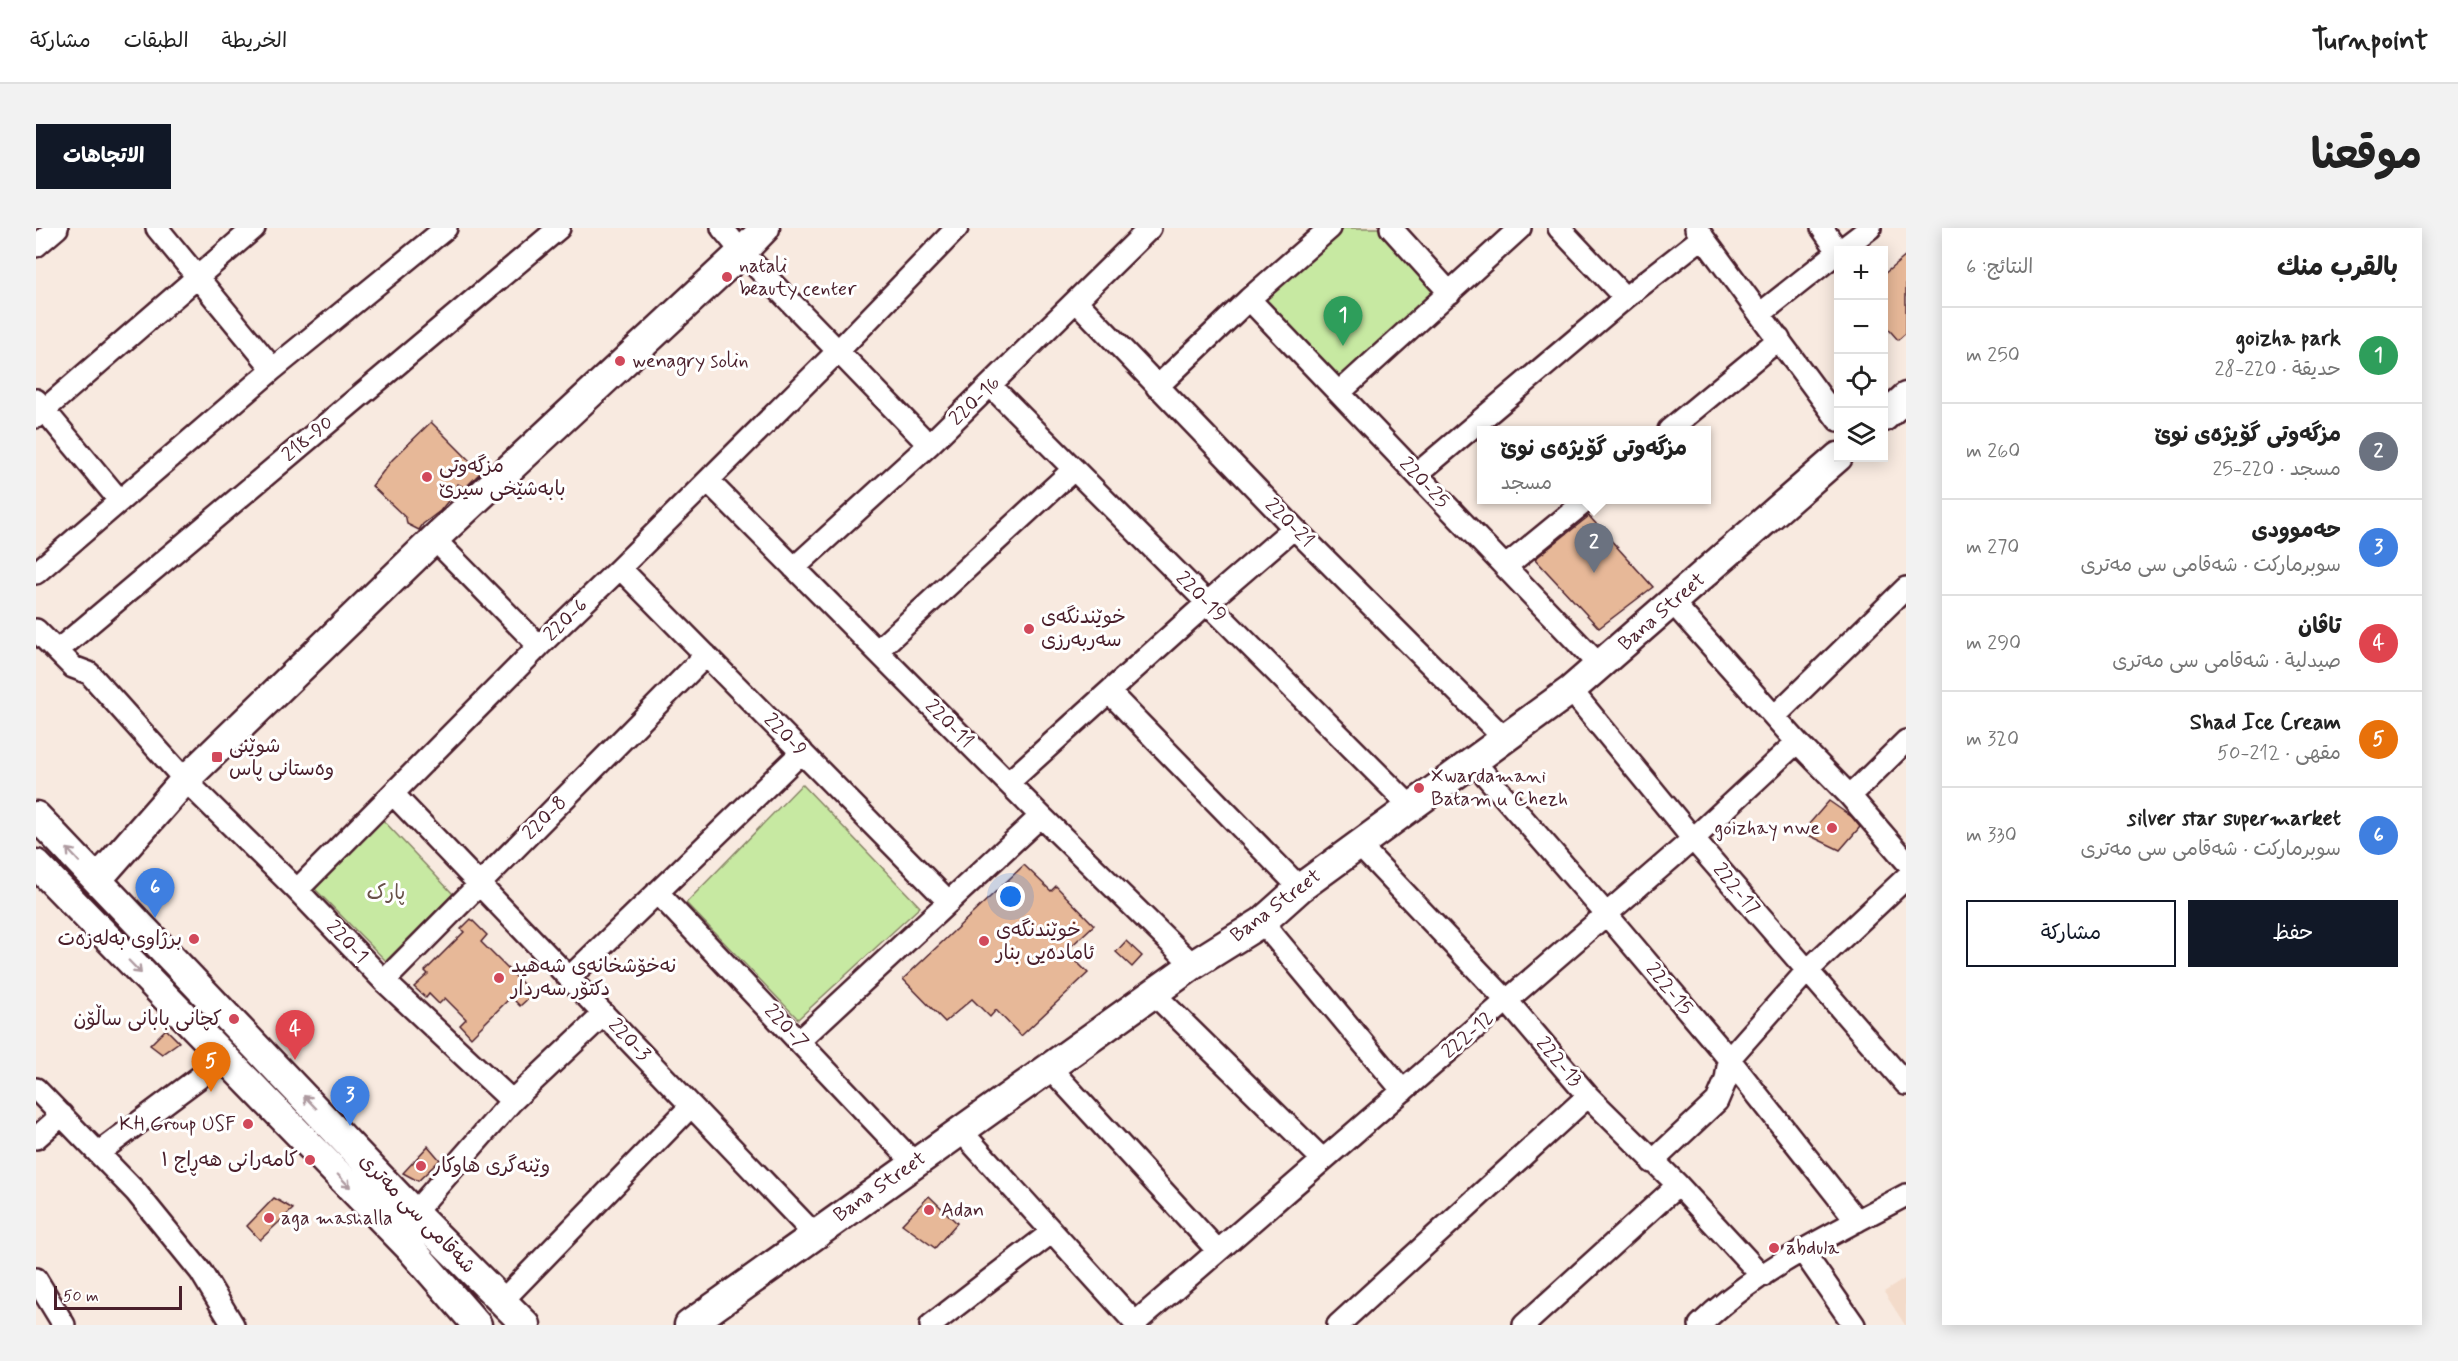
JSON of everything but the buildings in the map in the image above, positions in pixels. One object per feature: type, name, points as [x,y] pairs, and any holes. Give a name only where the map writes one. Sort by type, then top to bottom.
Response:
[{"type":"street","points":[[36,246],[57,228]]},
{"type":"street","points":[[157,228],[273,369]]},
{"type":"street","points":[[120,501],[39,409],[254,228]]},
{"type":"street","points":[[36,573],[273,369],[446,228]]},
{"type":"street","name":"218-90","points":[[57,651],[559,228]]},
{"type":"street","points":[[722,228],[742,252],[929,445]]},
{"type":"street","points":[[97,880],[185,780],[434,539],[765,228]]},
{"type":"street","name":"220-6","points":[[297,890],[538,646],[620,568],[838,351],[957,228]]},
{"type":"street","name":"220-16","points":[[794,567],[991,386],[1150,228]]},
{"type":"street","points":[[1157,387],[1249,299],[1330,228]]},
{"type":"street","points":[[1391,228],[1450,293]]},
{"type":"street","points":[[1339,393],[1520,228]]},
{"type":"street","points":[[1559,228],[1625,298]]},
{"type":"street","points":[[1822,228],[1835,246]]},
{"type":"street","points":[[1846,246],[1870,228]]},
{"type":"street","points":[[1417,474],[1700,232],[1834,413]]},
{"type":"street","points":[[1760,314],[1834,255]]},
{"type":"street","name":"220-25","points":[[1249,299],[1600,666]]},
{"type":"street","name":"220-21","points":[[1077,302],[1294,528],[1505,740]]},
{"type":"street","points":[[1674,426],[1779,339]]},
{"type":"street","name":"220-19","points":[[991,386],[1411,807]]},
{"type":"street","points":[[1888,413],[1906,397]]},
{"type":"street","name":"Bana Street","points":[[694,1324],[814,1234],[1193,964],[1262,922],[1300,888],[1505,740],[1600,666],[1834,461]]},
{"type":"street","points":[[877,651],[1074,469]]},
{"type":"street","name":"220-11","points":[[708,481],[1041,816],[1193,964]]},
{"type":"street","points":[[1505,567],[1582,504]]},
{"type":"street","points":[[1008,783],[1207,603],[1294,528]]},
{"type":"street","points":[[434,539],[538,646]]},
{"type":"street","name":"220-9","points":[[620,568],[949,902]]},
{"type":"street","points":[[1775,716],[1906,588]]},
{"type":"street","points":[[1673,603],[1797,742],[1850,796],[1906,861]]},
{"type":"street","name":"220-1","points":[[36,630],[73,667],[89,673],[185,780],[297,890],[384,981],[512,1101]]},
{"type":"street","name":"220-8","points":[[384,981],[706,655]]},
{"type":"street","name":"222-17","points":[[1571,690],[1806,972],[1906,1084]]},
{"type":"street","points":[[1109,692],[1300,888]]},
{"type":"street","points":[[1850,796],[1906,741]]},
{"type":"street","name":"222-12","points":[[1136,1324],[1607,915],[1797,742]]},
{"type":"street","points":[[569,978],[802,752]]},
{"type":"street","name":"222-15","points":[[1474,762],[1728,1059],[1857,1221]]},
{"type":"street","name":"220-3","points":[[393,795],[814,1234]]},
{"type":"street","name":"شەقامی سی مەتری","points":[[36,816],[422,1220],[526,1325]]},
{"type":"street","points":[[799,1041],[1041,816]]},
{"type":"street","name":"222-13","points":[[1359,845],[1507,1001],[1588,1096],[1652,1162],[1678,1185],[1762,1276]]},
{"type":"street","name":"شەقامی سی مەتری","points":[[36,864],[410,1248],[477,1325]]},
{"type":"street","points":[[1652,1162],[1718,1101],[1726,1080],[1728,1059],[1806,972],[1906,878]]},
{"type":"street","name":"220-7","points":[[657,892],[914,1162]]},
{"type":"street","points":[[1262,922],[1403,1091]]},
{"type":"street","points":[[1153,993],[1323,1160]]},
{"type":"street","points":[[410,1248],[422,1220],[512,1101],[604,1014]]},
{"type":"street","points":[[98,1153],[224,1059]]},
{"type":"street","points":[[1049,1067],[1218,1251]]},
{"type":"street","points":[[36,1089],[136,1192],[201,1272],[233,1325]]},
{"type":"street","points":[[1338,1325],[1588,1096]]},
{"type":"street","points":[[502,1300],[692,1106]]},
{"type":"street","points":[[36,1138],[62,1115]]},
{"type":"street","points":[[960,1130],[1136,1324]]},
{"type":"street","points":[[1524,1325],[1678,1185]]},
{"type":"street","points":[[1708,1322],[1762,1276],[1802,1251],[1906,1194]]},
{"type":"street","points":[[931,1325],[1052,1232]]},
{"type":"street","points":[[1802,1251],[1854,1325]]},
{"type":"street","points":[[36,1280],[64,1325]]},
{"type":"shaded area","points":[[1906,1278],[1906,1325],[1905,1325],[1884,1292]]},
{"type":"green space","points":[[1330,228],[1391,228],[1450,293],[1339,393],[1249,299]]},
{"type":"green space","points":[[802,784],[920,907],[798,1019],[686,903]]},
{"type":"green space","name":"پارک","points":[[382,819],[453,894],[386,961],[313,887]]},
{"type":"place","name":"natali beauty center","points":[[727,277]]},
{"type":"place","name":"goizha park","points":[[1343,346]]},
{"type":"place","name":"wenagry solin","points":[[620,361]]},
{"type":"place","name":"مزگه‌وتی بابەشێخی سیرێ","points":[[427,477]]},
{"type":"place","name":"مزگەوتی گۆیژەی نوێ","points":[[1594,573]]},
{"type":"place","name":"خوێندنگەی سەربەرزی","points":[[1029,629]]},
{"type":"place","name":"شوێنی وەستانی پاس","points":[[217,757]]},
{"type":"place","name":"Xwardamani Batam u Chezh","points":[[1419,788]]},
{"type":"place","name":"goizhay nwe","points":[[1832,828]]},
{"type":"place","name":"silver star supermarket","points":[[155,918]]},
{"type":"place","name":"برژاوی بەلەزەت","points":[[194,939]]},
{"type":"place","name":"خوێندنگەی ئامادەیی بنار","points":[[984,941]]},
{"type":"place","name":"نەخۆشخانەی شەهید دکتۆر سەردار","points":[[499,978]]},
{"type":"place","name":"كچانی بابانی ساڵۆن","points":[[234,1019]]},
{"type":"place","name":"تاڤان","points":[[295,1060]]},
{"type":"place","name":"Shad Ice Cream","points":[[211,1092]]},
{"type":"place","name":"KH Group USF","points":[[248,1124]]},
{"type":"place","name":"حەموودی","points":[[350,1126]]},
{"type":"place","name":"کامەرانی هەڕاج ۱","points":[[310,1160]]},
{"type":"place","name":"وێنەگری هاوکار","points":[[421,1166]]},
{"type":"place","name":"Adan","points":[[929,1210]]},
{"type":"place","name":"aga mashalla","points":[[269,1218]]},
{"type":"place","name":"abdula","points":[[1774,1248]]}]
